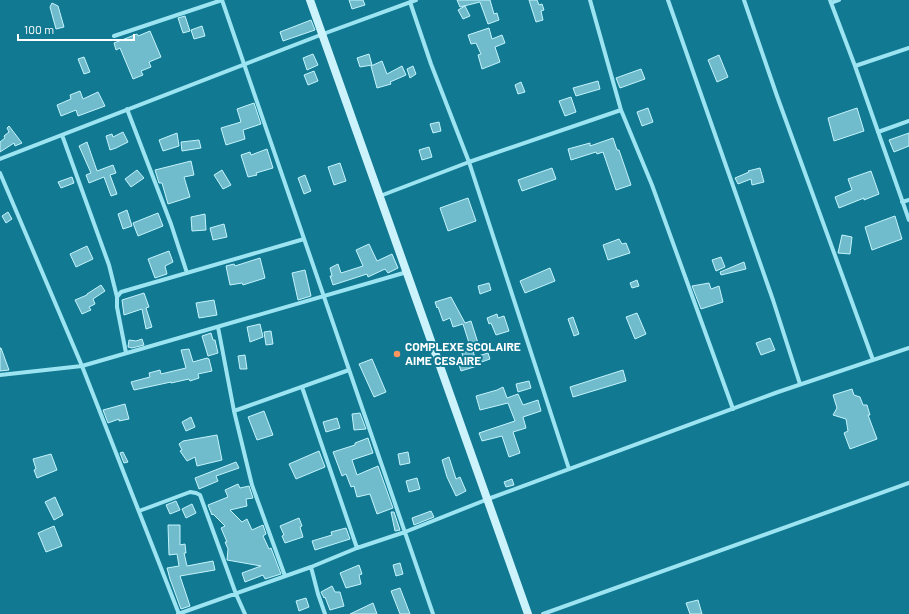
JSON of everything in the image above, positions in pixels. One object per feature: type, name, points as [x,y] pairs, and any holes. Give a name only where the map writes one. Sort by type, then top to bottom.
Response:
[{"type":"main road","points":[[310,0],[528,614]]},
{"type":"street","points":[[114,36],[222,0],[433,614]]},
{"type":"street","points":[[0,159],[126,109],[416,0]]},
{"type":"street","points":[[590,0],[621,110],[655,193],[733,409]]},
{"type":"street","points":[[668,0],[774,300],[800,384]]},
{"type":"street","points":[[744,0],[782,111],[873,360]]},
{"type":"street","points":[[839,0],[831,1],[856,66],[909,220]]},
{"type":"street","points":[[410,2],[431,64],[469,162],[569,470]]},
{"type":"street","points":[[856,66],[909,48]]},
{"type":"street","points":[[126,109],[171,224],[187,273]]},
{"type":"street","points":[[380,196],[469,162],[621,110]]},
{"type":"street","points":[[878,132],[909,121]]},
{"type":"street","points":[[62,135],[109,265],[117,297],[126,353]]},
{"type":"street","points":[[0,173],[82,366],[178,614],[311,567],[357,548],[405,532],[488,499],[800,384],[909,348]]},
{"type":"street","points":[[902,202],[909,200]]},
{"type":"street","points":[[117,297],[121,292],[304,239]]},
{"type":"street","points":[[0,375],[82,366],[407,272]]},
{"type":"street","points":[[218,327],[234,411],[252,485],[284,576]]},
{"type":"street","points":[[234,411],[349,370]]},
{"type":"street","points":[[302,388],[357,548]]},
{"type":"street","points":[[544,614],[909,483]]},
{"type":"street","points":[[139,511],[190,492],[200,495],[236,594],[245,614]]},
{"type":"street","points":[[311,567],[324,614]]},
{"type":"building","points":[[349,0],[363,0],[365,5],[352,9]]},
{"type":"building","points":[[457,0],[490,0],[494,14],[497,13],[499,20],[488,24],[480,2],[460,7]]},
{"type":"building","points":[[529,0],[537,0],[539,5],[542,4],[544,10],[541,11],[543,20],[536,22]]},
{"type":"building","points":[[52,3],[58,6],[64,27],[56,29],[50,7]]},
{"type":"building","points":[[465,6],[470,16],[463,19],[458,10]]},
{"type":"building","points":[[185,16],[190,31],[183,33],[178,18]]},
{"type":"building","points":[[311,20],[315,30],[283,41],[280,32]]},
{"type":"building","points":[[202,26],[205,36],[194,39],[191,30]]},
{"type":"building","points":[[489,28],[492,39],[502,35],[505,43],[495,47],[500,62],[482,69],[478,55],[481,54],[476,43],[471,44],[468,35]]},
{"type":"building","points":[[150,31],[161,57],[149,62],[151,67],[141,71],[143,75],[133,79],[120,48],[116,50],[114,43],[137,34],[138,36]]},
{"type":"building","points":[[313,54],[318,65],[307,70],[303,58]]},
{"type":"building","points":[[369,54],[372,65],[360,67],[357,58]]},
{"type":"building","points":[[719,55],[728,77],[717,82],[708,60]]},
{"type":"building","points":[[84,57],[90,72],[84,74],[78,59]]},
{"type":"building","points":[[382,61],[387,74],[402,66],[406,75],[390,82],[391,84],[377,88],[371,66]]},
{"type":"building","points":[[413,66],[416,74],[410,78],[407,69]]},
{"type":"building","points":[[641,69],[645,79],[620,88],[616,78]]},
{"type":"building","points":[[314,71],[318,81],[308,85],[304,75]]},
{"type":"building","points":[[598,81],[600,89],[576,96],[573,88]]},
{"type":"building","points":[[521,82],[525,92],[518,94],[515,85]]},
{"type":"building","points":[[80,91],[83,99],[98,92],[105,106],[78,116],[76,110],[61,116],[57,105],[71,99],[70,95]]},
{"type":"building","points":[[571,97],[576,112],[565,116],[559,101]]},
{"type":"building","points":[[254,103],[261,124],[243,130],[245,139],[226,145],[221,128],[241,122],[237,109]]},
{"type":"building","points":[[648,108],[653,122],[642,126],[637,112]]},
{"type":"building","points":[[857,108],[864,131],[834,141],[828,118]]},
{"type":"building","points":[[439,122],[441,131],[433,133],[430,124]]},
{"type":"building","points":[[9,126],[22,143],[15,146],[14,143],[0,152],[0,142],[9,132],[7,128]]},
{"type":"building","points":[[123,132],[128,142],[110,150],[106,136],[112,134],[113,137]]},
{"type":"building","points":[[177,133],[179,146],[163,151],[159,140]]},
{"type":"building","points":[[909,133],[909,146],[894,152],[889,140]]},
{"type":"building","points":[[613,138],[617,150],[619,150],[631,185],[616,190],[603,152],[597,154],[596,152],[571,160],[568,149],[590,143],[590,146]]},
{"type":"building","points":[[199,140],[201,148],[182,151],[181,142]]},
{"type":"building","points":[[87,142],[97,171],[113,165],[116,173],[110,175],[117,194],[111,196],[104,177],[89,183],[86,175],[91,173],[79,146]]},
{"type":"building","points":[[429,147],[432,157],[422,160],[419,150]]},
{"type":"building","points":[[267,149],[273,168],[248,177],[241,155],[250,152],[251,155]]},
{"type":"building","points":[[191,161],[194,175],[184,177],[190,197],[168,204],[162,183],[159,183],[155,170]]},
{"type":"building","points":[[340,163],[346,181],[334,185],[328,167]]},
{"type":"building","points":[[552,168],[556,179],[522,191],[518,180]]},
{"type":"building","points":[[760,168],[764,182],[752,185],[751,179],[738,184],[735,178],[749,172],[748,171]]},
{"type":"building","points":[[137,170],[144,178],[131,187],[125,179]]},
{"type":"building","points":[[222,170],[231,185],[223,189],[214,175]]},
{"type":"building","points":[[871,171],[879,194],[839,208],[835,197],[852,190],[848,179]]},
{"type":"building","points":[[305,175],[311,191],[304,194],[298,178]]},
{"type":"building","points":[[72,177],[74,183],[61,188],[58,182]]},
{"type":"building","points":[[468,198],[476,221],[448,231],[440,208]]},
{"type":"building","points":[[127,210],[132,226],[123,229],[118,214]]},
{"type":"building","points":[[8,212],[12,219],[6,223],[2,216]]},
{"type":"building","points":[[158,213],[163,226],[138,236],[133,223]]},
{"type":"building","points":[[205,214],[206,230],[192,231],[191,217]]},
{"type":"building","points":[[895,216],[902,239],[872,250],[865,227]]},
{"type":"building","points":[[224,224],[227,237],[213,240],[210,228]]},
{"type":"building","points":[[842,235],[852,237],[850,254],[838,253]]},
{"type":"building","points":[[619,239],[622,244],[626,243],[630,253],[608,260],[603,245]]},
{"type":"building","points":[[369,244],[377,261],[392,254],[398,268],[388,273],[385,269],[368,277],[367,274],[333,285],[330,276],[332,276],[330,268],[338,264],[341,273],[363,266],[356,250]]},
{"type":"building","points":[[87,246],[93,259],[76,267],[70,254]]},
{"type":"building","points":[[169,251],[173,262],[165,266],[167,274],[155,278],[148,259]]},
{"type":"building","points":[[721,257],[725,267],[716,271],[712,260]]},
{"type":"building","points":[[260,258],[265,278],[243,285],[242,283],[230,285],[226,266],[234,264],[235,266]]},
{"type":"building","points":[[744,262],[746,269],[721,275],[720,272]]},
{"type":"building","points":[[550,268],[555,281],[525,293],[520,281]]},
{"type":"building","points":[[305,270],[311,296],[298,300],[292,273]]},
{"type":"building","points":[[637,280],[639,286],[632,288],[630,283]]},
{"type":"building","points":[[489,283],[491,290],[480,294],[478,286]]},
{"type":"building","points":[[709,283],[711,289],[719,286],[723,302],[701,309],[692,286]]},
{"type":"building","points":[[101,285],[105,291],[93,299],[95,304],[89,307],[91,310],[82,314],[75,300],[87,295]]},
{"type":"building","points":[[144,293],[149,307],[146,308],[152,327],[146,329],[142,309],[124,315],[122,300]]},
{"type":"building","points":[[451,297],[465,323],[471,321],[478,343],[470,346],[463,324],[453,327],[450,318],[443,321],[435,302]]},
{"type":"building","points":[[214,300],[217,315],[199,318],[196,303]]},
{"type":"building","points":[[637,313],[646,334],[635,339],[626,317]]},
{"type":"building","points":[[497,314],[498,318],[504,316],[509,331],[496,335],[487,318]]},
{"type":"building","points":[[573,317],[579,334],[574,336],[568,319]]},
{"type":"building","points":[[260,324],[263,337],[250,342],[247,327]]},
{"type":"building","points":[[271,331],[273,344],[266,345],[264,332]]},
{"type":"building","points":[[211,333],[213,340],[215,340],[218,353],[208,356],[202,336]]},
{"type":"building","points":[[770,338],[775,350],[761,355],[756,343]]},
{"type":"building","points":[[142,339],[144,345],[132,348],[128,347],[129,340],[136,341]]},
{"type":"building","points":[[471,346],[475,357],[488,353],[490,359],[476,364],[477,366],[461,371],[459,365],[465,363],[461,350]]},
{"type":"building","points":[[1,348],[9,370],[0,371]]},
{"type":"building","points":[[189,349],[193,362],[207,358],[209,359],[212,371],[198,374],[199,378],[190,381],[189,379],[134,390],[131,382],[150,377],[149,373],[160,370],[161,374],[186,368],[181,350]]},
{"type":"building","points":[[245,355],[247,369],[240,369],[238,356]]},
{"type":"building","points":[[372,359],[386,392],[374,397],[359,364]]},
{"type":"building","points":[[623,370],[626,381],[573,397],[570,387]]},
{"type":"building","points":[[529,381],[531,388],[518,392],[516,384]]},
{"type":"building","points":[[503,387],[507,398],[518,394],[523,405],[538,400],[541,411],[523,417],[526,428],[513,432],[520,453],[509,457],[502,436],[482,441],[479,433],[515,421],[508,403],[480,410],[476,396]]},
{"type":"building","points":[[852,389],[854,395],[860,397],[863,405],[867,405],[870,415],[868,415],[877,439],[850,449],[844,433],[848,431],[846,419],[833,415],[837,408],[833,395]]},
{"type":"building","points":[[125,404],[129,419],[119,421],[119,419],[108,423],[103,410]]},
{"type":"building","points":[[264,411],[273,435],[257,440],[248,417]]},
{"type":"building","points":[[360,413],[366,429],[354,430],[352,414]]},
{"type":"building","points":[[191,417],[195,427],[186,431],[182,422]]},
{"type":"building","points":[[337,418],[340,428],[326,432],[323,422]]},
{"type":"building","points":[[217,435],[222,460],[197,466],[195,457],[187,461],[180,451],[182,450],[179,444],[183,441]]},
{"type":"building","points":[[368,438],[373,453],[352,460],[357,475],[378,466],[393,508],[377,514],[370,494],[357,497],[354,486],[351,487],[346,474],[342,476],[333,452],[355,445],[355,443]]},
{"type":"building","points":[[319,451],[325,467],[296,479],[289,464]]},
{"type":"building","points":[[123,452],[128,462],[124,463],[120,453]]},
{"type":"building","points":[[408,452],[410,463],[400,465],[398,454]]},
{"type":"building","points":[[51,454],[57,470],[37,478],[34,470],[36,469],[33,459]]},
{"type":"building","points":[[449,457],[456,479],[460,477],[466,491],[456,496],[447,477],[442,460]]},
{"type":"building","points":[[236,462],[239,468],[216,476],[218,481],[199,489],[195,478]]},
{"type":"building","points":[[417,478],[420,489],[409,492],[406,481]]},
{"type":"building","points":[[512,479],[514,485],[506,487],[504,482]]},
{"type":"building","points":[[238,484],[240,488],[249,486],[253,498],[246,499],[247,506],[230,510],[242,522],[247,519],[252,530],[263,525],[266,534],[263,536],[269,549],[271,548],[281,574],[265,579],[263,575],[245,582],[242,573],[261,566],[227,560],[228,549],[225,542],[227,542],[221,528],[225,526],[213,514],[212,515],[208,505],[228,497],[225,490]]},
{"type":"building","points":[[55,497],[63,515],[54,520],[45,502]]},
{"type":"building","points":[[176,501],[180,510],[170,514],[166,505]]},
{"type":"building","points":[[192,504],[196,513],[186,518],[182,509]]},
{"type":"building","points":[[431,511],[434,517],[414,525],[412,518]]},
{"type":"building","points":[[391,512],[394,512],[400,530],[395,531]]},
{"type":"building","points":[[299,518],[302,526],[300,527],[303,537],[285,543],[282,536],[284,535],[280,526]]},
{"type":"building","points":[[168,525],[180,525],[180,545],[185,544],[186,553],[184,553],[187,566],[213,561],[215,570],[180,576],[190,606],[181,609],[167,568],[179,566],[177,554],[169,555]]},
{"type":"building","points":[[54,526],[62,546],[46,552],[38,533]]},
{"type":"building","points":[[346,528],[350,539],[315,550],[312,541],[332,535],[331,532]]},
{"type":"building","points":[[400,563],[403,574],[396,576],[393,565]]},
{"type":"building","points":[[359,565],[362,574],[359,575],[361,584],[346,588],[340,573]]},
{"type":"building","points":[[332,586],[335,592],[340,592],[344,606],[330,610],[325,597],[324,598],[321,592]]},
{"type":"building","points":[[400,588],[410,614],[400,614],[391,591]]},
{"type":"building","points":[[306,598],[309,607],[299,611],[296,601]]},
{"type":"building","points":[[698,600],[702,614],[690,614],[686,603]]},
{"type":"building","points":[[373,603],[377,614],[350,614]]},
{"type":"place","name":"COMPLEXE SCOLAIRE AIME CESAIRE","points":[[397,354]]}]
